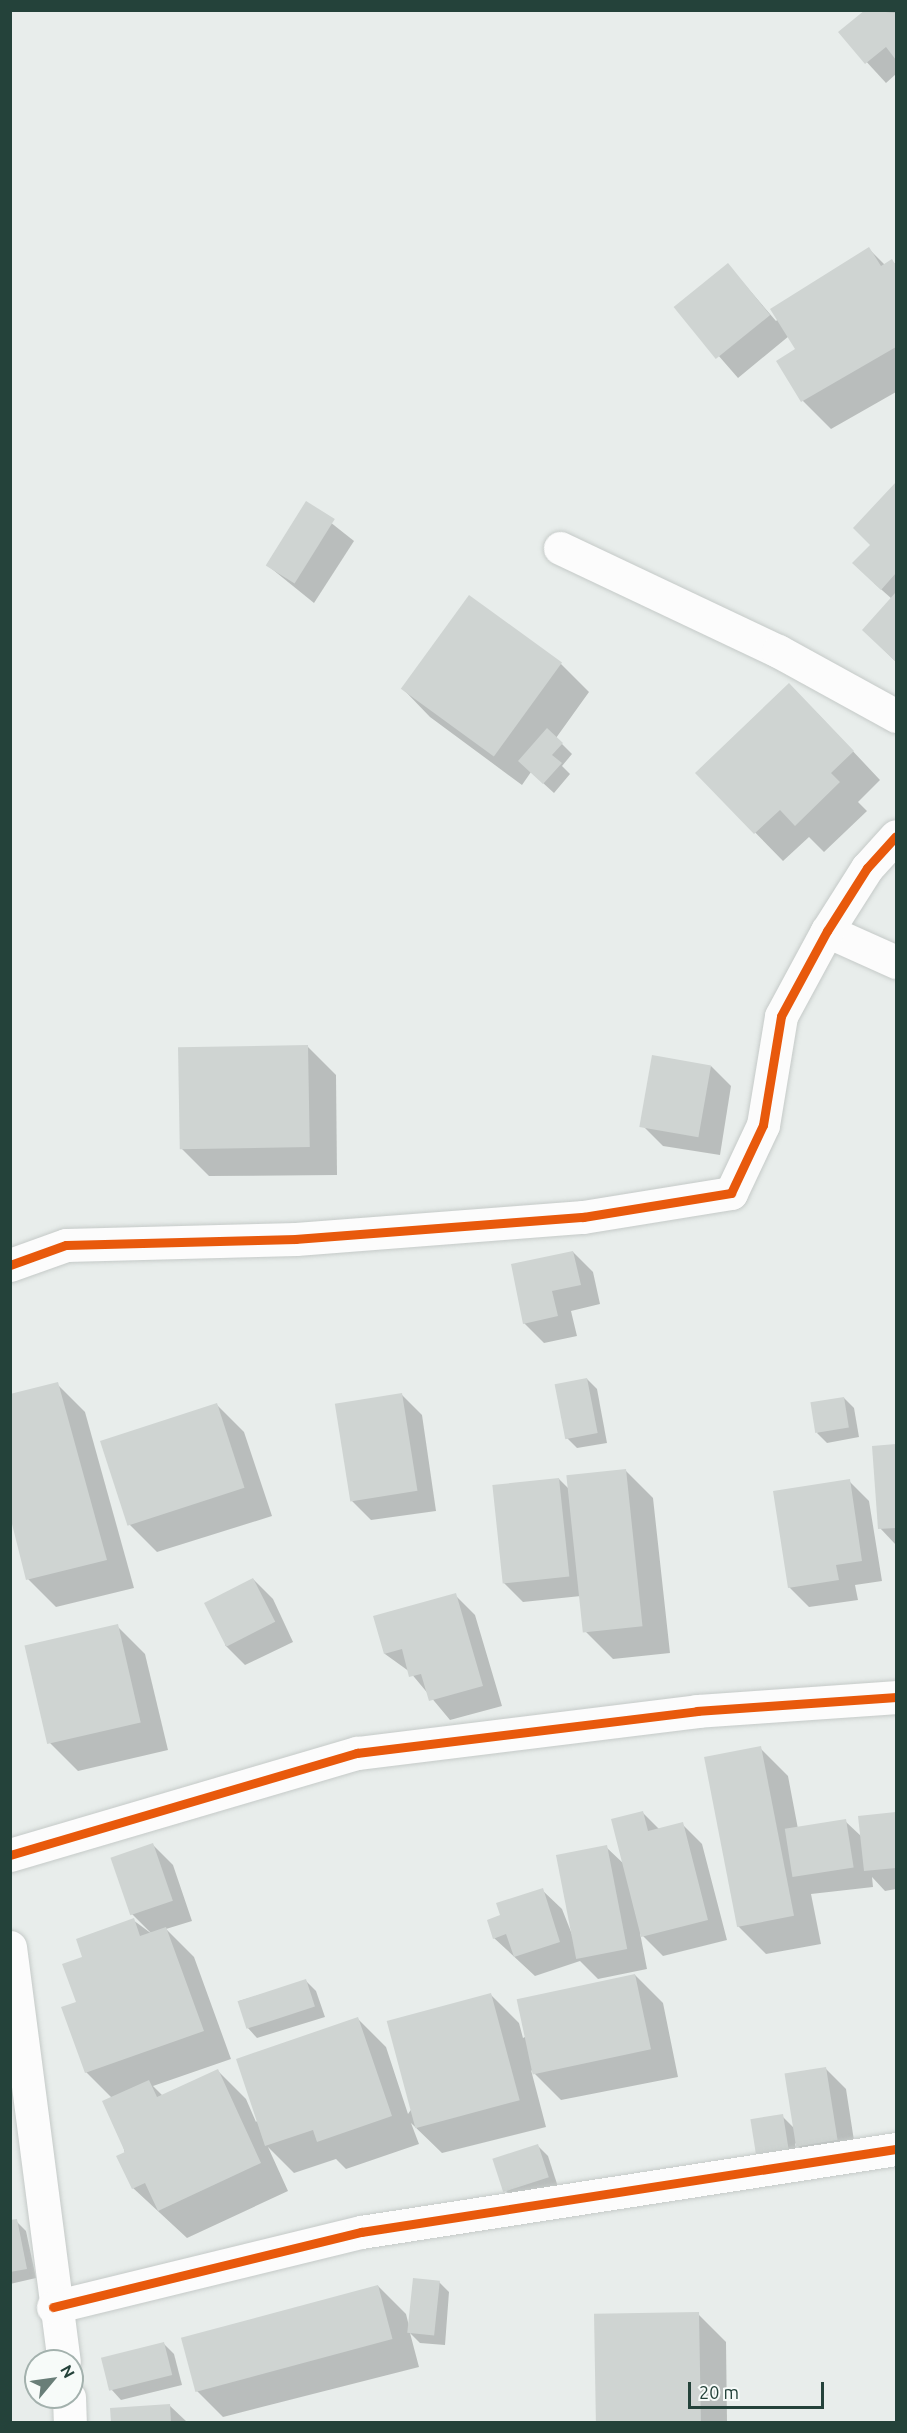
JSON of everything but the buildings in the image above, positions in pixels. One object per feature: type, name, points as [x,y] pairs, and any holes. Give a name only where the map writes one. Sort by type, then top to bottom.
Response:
[{"type":"street","points":[[560,548],[778,651],[897,716]]},
{"type":"street","points":[[10,1265],[66,1245],[296,1239],[559,1219],[731,1192],[764,1125],[781,1016],[827,931],[867,867],[897,836]]},
{"type":"street","points":[[827,931],[897,962]]},
{"type":"street","points":[[10,1855],[357,1753],[697,1711],[897,1697]]},
{"type":"street","points":[[10,1947],[53,2307],[62,2349]]},
{"type":"street","points":[[53,2307],[361,2232],[897,2149]]},
{"type":"cycle path","points":[[10,1265],[66,1245],[296,1239],[583,1217],[731,1193],[763,1125],[781,1016],[827,931],[867,868],[896,836]]},
{"type":"cycle path","points":[[10,1855],[357,1753],[697,1711],[896,1697]]},
{"type":"cycle path","points":[[53,2307],[361,2232],[896,2149]]}]
